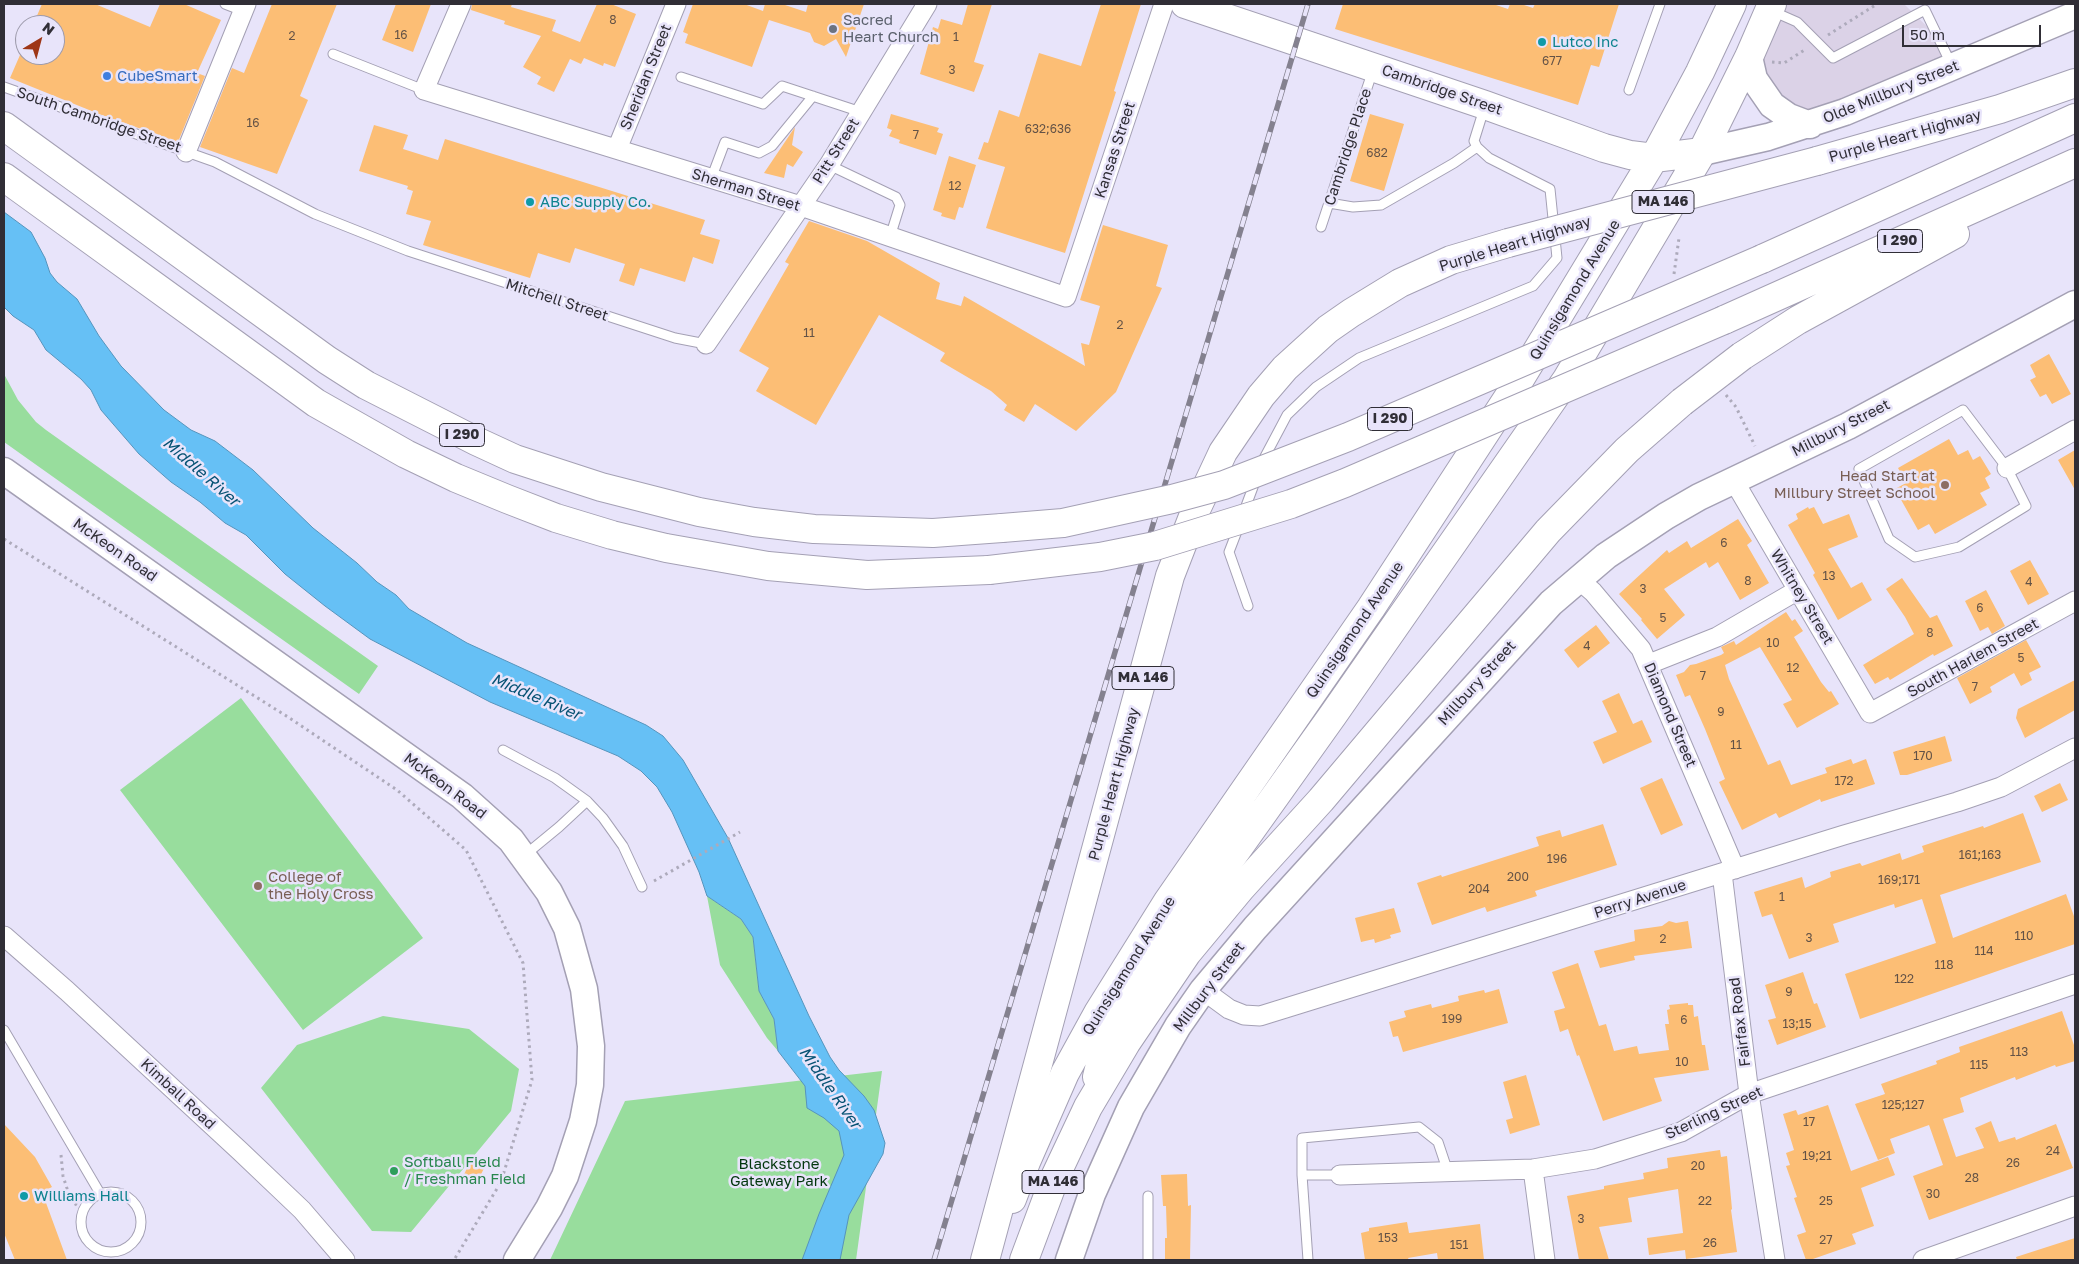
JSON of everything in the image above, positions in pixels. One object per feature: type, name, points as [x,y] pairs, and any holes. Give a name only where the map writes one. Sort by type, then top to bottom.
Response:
[{"type":"main road","name":"Cambridge Street","points":[[1185,4],[1485,105],[1604,148],[1630,155],[1654,158],[1702,152]]},
{"type":"main road","name":"Quinsigamond Avenue","points":[[987,1260],[1026,1162],[1065,1073],[1098,1013],[1168,901],[1419,536],[1532,360],[1654,158],[1700,72],[1732,4]]},
{"type":"main road","name":"Quinsigamond Avenue","points":[[1088,1108],[1101,1061],[1118,1027],[1164,952],[1333,715],[1567,379],[1702,152],[1749,57],[1771,7]]},
{"type":"main road","name":"Olde Millbury Street","points":[[1702,152],[1768,137],[1846,112],[2075,15]]},
{"type":"main road","points":[[1749,57],[1754,79],[1772,105],[1789,117],[1810,125]]},
{"type":"main road","name":"Purple Heart Highway","points":[[987,1260],[1170,576],[1194,514],[1223,452],[1261,396],[1285,368],[1328,329],[1351,313],[1400,283],[1451,260],[1508,243],[1817,161],[2000,109],[2075,83]]},
{"type":"main road","name":"I 290","points":[[4,126],[327,360],[366,385],[515,459],[601,487],[699,512],[754,522],[814,529],[933,533],[1063,522],[1172,500],[1224,485],[1348,436],[1762,259],[2075,118]]},
{"type":"main road","name":"I 290","points":[[4,177],[316,403],[406,454],[456,478],[556,518],[612,535],[675,550],[768,566],[867,575],[989,570],[1100,558],[1154,546],[1282,507],[1345,483],[1724,320],[2075,162]]},
{"type":"main road","name":"MA 146","points":[[1024,1260],[1055,1176],[1088,1108],[1126,1043],[1161,989],[1213,920],[1321,800],[1548,531],[1627,450],[1682,402],[1742,356],[1798,320],[2075,169]]},
{"type":"main road","name":"Millbury Street","points":[[1069,1260],[1109,1152],[1131,1107],[1178,1026],[1203,990],[1249,935],[1495,662],[1551,603],[1606,556],[1666,516],[1699,497],[1848,426],[2075,304]]},
{"type":"main road","name":"McKeon Road","points":[[4,471],[462,796],[496,826],[524,856],[549,892],[567,928],[584,989],[590,1027],[591,1066],[587,1102],[572,1157],[558,1192],[517,1260]]},
{"type":"street","points":[[424,90],[461,4]]},
{"type":"street","name":"Sheridan Street","points":[[617,149],[676,4]]},
{"type":"street","name":"Pitt Street","points":[[706,344],[829,165],[927,4]]},
{"type":"street","name":"Kansas Street","points":[[1066,296],[1164,4]]},
{"type":"street","name":"South Cambridge Street","points":[[186,152],[245,7]]},
{"type":"street","name":"Sherman Street","points":[[424,90],[802,206],[1066,296]]},
{"type":"street","points":[[2007,468],[2075,430]]},
{"type":"street","name":"Whitney Street","points":[[1734,481],[1870,713]]},
{"type":"street","name":"Diamond Street","points":[[1578,579],[1593,592],[1641,649],[1649,664],[1728,871]]},
{"type":"street","points":[[1649,664],[1717,637],[1798,590]]},
{"type":"street","name":"South Harlem Street","points":[[1870,713],[2075,601]]},
{"type":"street","name":"Perry Avenue","points":[[1203,990],[1229,1009],[1244,1015],[1260,1016],[1844,835],[1957,802],[2001,787],[2075,748]]},
{"type":"street","name":"Fairfax Road","points":[[1728,871],[1749,1094],[1775,1260]]},
{"type":"street","name":"Kimball Road","points":[[4,936],[68,991],[240,1151],[302,1210],[345,1260]]},
{"type":"street","name":"Sterling Street","points":[[1340,1175],[1533,1169],[1595,1159],[1681,1132],[1749,1094],[2075,984]]},
{"type":"street","points":[[1533,1169],[1545,1260]]},
{"type":"street","points":[[1923,1260],[2075,1206]]},
{"type":"lane","points":[[225,4],[245,7]]},
{"type":"lane","points":[[1629,90],[1660,4]]},
{"type":"lane","points":[[1771,7],[1797,22],[1833,58],[1925,10],[1953,67]]},
{"type":"lane","points":[[333,54],[424,90]]},
{"type":"lane","name":"Cambridge Place","points":[[1321,226],[1374,67]]},
{"type":"lane","points":[[681,77],[763,104],[782,86],[861,112]]},
{"type":"lane","name":"South Cambridge Street","points":[[4,87],[186,152]]},
{"type":"lane","points":[[711,179],[725,142],[759,153],[772,146],[813,96]]},
{"type":"lane","points":[[1248,606],[1230,552],[1261,466],[1287,415],[1316,387],[1358,358],[1534,286],[1557,258],[1550,189],[1489,158],[1477,147],[1474,141],[1485,105]]},
{"type":"lane","points":[[1329,203],[1353,207],[1380,205],[1447,168],[1477,147]]},
{"type":"lane","name":"Mitchell Street","points":[[186,152],[215,162],[315,214],[408,251],[666,335],[706,344]]},
{"type":"lane","points":[[829,165],[896,196],[900,205],[890,237]]},
{"type":"lane","points":[[1963,410],[2007,468],[2026,506],[1959,547],[1916,557],[1889,540],[1859,469],[1963,410]]},
{"type":"lane","points":[[503,750],[555,778],[587,801],[603,818],[622,846],[642,887]]},
{"type":"lane","points":[[524,856],[559,828],[587,801]]},
{"type":"lane","points":[[4,1030],[101,1195]]},
{"type":"lane","points":[[1308,1260],[1302,1175],[1302,1138],[1419,1127],[1438,1142],[1448,1172]]},
{"type":"lane","points":[[1302,1175],[1340,1175]]},
{"type":"lane","points":[[115,1193],[126,1196],[140,1212],[142,1222],[140,1232],[135,1241],[127,1248],[118,1251],[100,1250],[92,1245],[82,1229],[84,1210],[89,1202],[101,1195],[115,1193]]},
{"type":"lane","points":[[1148,1196],[1148,1260]]},
{"type":"path","points":[[4,539],[288,718],[389,785],[466,850],[523,963],[532,1080],[501,1182],[454,1260]]},
{"type":"path","points":[[642,887],[740,832]]},
{"type":"path","points":[[68,1138],[60,1156],[63,1176],[71,1201],[84,1210]]},
{"type":"shaded area","points":[[1779,4],[1904,4],[1956,55],[1807,117],[1765,89],[1755,63]]},
{"type":"green space","points":[[4,374],[18,400],[36,422],[46,430],[378,666],[359,694],[4,442]]},
{"type":"green space","points":[[241,698],[423,938],[303,1030],[120,790]]},
{"type":"green space","points":[[707,896],[741,919],[753,937],[759,991],[774,1019],[778,1051],[767,1038],[720,965]]},
{"type":"green space","name":"Softball Field / Freshman Field","points":[[383,1016],[469,1029],[519,1069],[511,1111],[411,1232],[372,1231],[261,1088],[297,1045]]},
{"type":"green space","name":"Blackstone Gateway Park","points":[[882,1071],[856,1260],[550,1260],[625,1101]]},
{"type":"water","name":"Middle River","points":[[4,212],[31,232],[45,258],[50,273],[57,282],[77,299],[99,336],[121,366],[164,410],[191,430],[215,441],[253,470],[313,528],[357,563],[377,582],[396,595],[409,609],[467,643],[646,725],[663,736],[683,760],[728,838],[809,1016],[830,1057],[874,1110],[885,1143],[883,1154],[849,1215],[840,1260],[802,1260],[844,1155],[839,1131],[824,1118],[807,1108],[805,1086],[778,1051],[774,1019],[759,991],[753,937],[741,919],[707,896],[699,872],[672,812],[657,787],[641,771],[618,756],[490,702],[370,639],[285,574],[246,535],[225,523],[200,502],[171,482],[139,454],[101,410],[91,390],[81,379],[46,350],[34,330],[13,316],[4,307]]},
{"type":"building","name":"CubeSmart","points":[[42,4],[95,4],[150,27],[160,4],[184,4],[221,20],[197,73],[205,76],[178,142],[99,114],[10,78],[16,65],[65,65],[65,15],[37,15]]},
{"type":"building","points":[[272,4],[337,4],[300,96],[308,100],[277,174],[200,147],[232,68],[244,73]]},
{"type":"building","points":[[396,4],[431,4],[413,52],[382,40]]},
{"type":"building","points":[[472,4],[512,4],[511,7],[556,20],[552,31],[580,42],[597,4],[611,4],[636,14],[615,67],[604,63],[603,66],[584,58],[581,64],[570,59],[554,92],[537,84],[541,77],[523,67],[541,36],[504,24],[505,21],[471,10]]},
{"type":"building","points":[[693,4],[744,4],[763,11],[765,4],[782,4],[806,12],[808,4],[864,4],[846,57],[836,39],[824,46],[814,42],[810,33],[769,20],[752,67],[685,43],[688,34],[683,32]]},
{"type":"building","points":[[968,4],[992,4],[974,62],[984,65],[974,92],[920,74],[933,27],[938,29],[941,19],[962,25]]},
{"type":"building","points":[[1101,4],[1141,4],[1114,91],[1116,92],[1065,253],[986,228],[1005,167],[978,159],[984,142],[988,143],[999,110],[1019,117],[1039,53],[1081,66]]},
{"type":"building","points":[[1343,4],[1493,4],[1508,9],[1510,4],[1521,4],[1533,8],[1535,4],[1619,4],[1599,67],[1591,65],[1578,105],[1335,29]]},
{"type":"building","points":[[891,114],[939,128],[937,132],[943,134],[936,155],[899,143],[900,140],[889,136],[892,130],[887,128]]},
{"type":"building","points":[[1370,114],[1404,124],[1384,191],[1350,181]]},
{"type":"building","name":"ABC Supply Co.","points":[[374,125],[408,135],[403,149],[438,160],[445,139],[705,220],[700,234],[720,240],[713,264],[693,257],[685,282],[640,268],[634,286],[619,281],[625,264],[575,248],[570,263],[538,253],[530,278],[423,245],[431,221],[406,214],[413,191],[407,189],[408,186],[359,171]]},
{"type":"building","points":[[795,127],[792,145],[803,152],[793,167],[787,164],[784,178],[764,173]]},
{"type":"building","points":[[949,156],[976,165],[963,208],[959,207],[955,220],[941,216],[942,213],[933,210]]},
{"type":"building","points":[[809,221],[867,241],[940,283],[936,299],[961,306],[964,296],[1085,366],[1081,343],[1089,345],[1100,306],[1080,300],[1103,225],[1168,245],[1156,286],[1162,288],[1116,392],[1076,431],[1035,404],[1024,422],[1004,410],[1007,405],[991,391],[940,361],[945,353],[879,315],[816,425],[756,391],[769,368],[739,351],[789,264],[785,262]]},
{"type":"building","points":[[2049,354],[2071,394],[2052,404],[2046,394],[2040,397],[2030,380],[2036,377],[2030,365]]},
{"type":"building","name":"Head Start at Millbury Street School","points":[[1949,439],[1958,455],[1968,450],[1973,460],[1980,456],[1991,474],[1985,478],[1990,488],[1980,493],[1987,505],[1935,534],[1929,524],[1918,530],[1895,489],[1906,483],[1898,468]]},
{"type":"building","points":[[2075,450],[2075,490],[2058,460]]},
{"type":"building","points":[[1808,507],[1809,509],[1814,507],[1823,524],[1849,514],[1858,537],[1828,549],[1851,588],[1862,582],[1872,600],[1838,620],[1813,575],[1815,573],[1788,525],[1798,519],[1796,514]]},
{"type":"building","points":[[1738,519],[1752,541],[1747,545],[1769,583],[1740,600],[1718,562],[1709,568],[1706,562],[1664,589],[1685,615],[1657,639],[1619,594],[1667,550],[1669,553],[1687,541],[1691,548]]},
{"type":"building","points":[[2030,560],[2049,594],[2028,605],[2010,571]]},
{"type":"building","points":[[1902,578],[1930,618],[1937,615],[1953,646],[1934,656],[1933,654],[1890,680],[1888,677],[1875,684],[1863,665],[1914,634],[1886,589]]},
{"type":"building","points":[[1986,590],[2005,626],[1992,634],[1988,627],[1980,631],[1965,601]]},
{"type":"building","points":[[1786,612],[1792,621],[1795,619],[1803,631],[1794,637],[1821,682],[1829,692],[1831,691],[1839,704],[1797,728],[1783,704],[1792,700],[1760,647],[1725,665],[1729,679],[1768,765],[1780,760],[1791,785],[1827,773],[1825,768],[1851,759],[1853,764],[1866,759],[1875,784],[1821,802],[1820,799],[1779,818],[1776,813],[1742,830],[1719,782],[1725,779],[1705,729],[1690,695],[1685,697],[1676,675],[1684,672],[1690,665],[1721,655],[1724,653],[1721,647],[1734,641],[1736,645]]},
{"type":"building","points":[[1596,625],[1610,643],[1578,668],[1564,650]]},
{"type":"building","points":[[2026,640],[2041,667],[2029,673],[2032,680],[2021,686],[2014,673],[1990,687],[1992,692],[1970,704],[1957,678]]},
{"type":"building","points":[[2075,680],[2075,710],[2025,738],[2016,718],[2018,709]]},
{"type":"building","points":[[1619,693],[1633,724],[1642,720],[1652,742],[1603,764],[1593,742],[1617,732],[1602,701]]},
{"type":"building","points":[[1945,736],[1952,761],[1907,775],[1900,775],[1893,752]]},
{"type":"building","points":[[1662,778],[1683,825],[1661,835],[1640,788]]},
{"type":"building","points":[[2060,783],[2068,800],[2042,812],[2034,796]]},
{"type":"building","points":[[2023,813],[2041,862],[1940,895],[1953,938],[2066,894],[2075,919],[2075,944],[1860,1019],[1845,974],[1936,943],[1922,899],[1895,908],[1894,904],[1833,924],[1839,942],[1789,959],[1772,914],[1762,917],[1754,892],[1802,877],[1805,888],[1831,877],[1830,872],[1860,863],[1862,866],[1900,853],[1902,860],[1924,852],[1922,846],[1983,826],[1984,828]]},
{"type":"building","points":[[1603,824],[1617,865],[1535,891],[1537,896],[1487,912],[1485,907],[1432,925],[1417,883],[1441,875],[1442,877],[1539,846],[1536,837],[1560,830],[1562,837]]},
{"type":"building","points":[[1394,908],[1401,932],[1390,935],[1391,938],[1375,943],[1374,939],[1361,942],[1355,918]]},
{"type":"building","points":[[1669,921],[1676,923],[1688,921],[1692,948],[1634,956],[1635,960],[1600,968],[1594,951],[1635,941],[1634,930],[1662,926]]},
{"type":"building","points":[[1578,963],[1599,1026],[1606,1024],[1614,1051],[1637,1046],[1639,1054],[1669,1050],[1665,1024],[1669,1024],[1667,1010],[1670,1009],[1669,1005],[1688,1003],[1688,1005],[1693,1005],[1694,1017],[1698,1016],[1702,1045],[1705,1045],[1709,1070],[1654,1078],[1662,1101],[1603,1121],[1568,1029],[1560,1032],[1554,1011],[1565,1008],[1552,972]]},
{"type":"building","points":[[1803,972],[1814,1004],[1817,1003],[1826,1027],[1777,1045],[1768,1020],[1776,1018],[1765,985]]},
{"type":"building","points":[[1499,989],[1508,1023],[1403,1052],[1398,1036],[1393,1037],[1389,1022],[1406,1017],[1404,1011],[1431,1004],[1432,1008],[1459,1001],[1458,996],[1484,990],[1485,993]]},
{"type":"building","points":[[2062,1011],[2075,1048],[2075,1061],[2056,1067],[2055,1065],[2016,1080],[2015,1077],[1960,1098],[1964,1112],[1943,1119],[1956,1157],[1984,1148],[1975,1128],[1991,1121],[1999,1142],[2015,1137],[2016,1140],[2056,1124],[2073,1168],[1929,1220],[1913,1176],[1943,1165],[1929,1125],[1890,1139],[1895,1153],[1878,1160],[1855,1104],[1885,1094],[1881,1084],[1937,1064],[1936,1061],[1960,1052],[1959,1047]]},
{"type":"building","points":[[1526,1075],[1540,1125],[1510,1134],[1506,1120],[1513,1118],[1503,1082]]},
{"type":"building","points":[[1828,1105],[1851,1171],[1888,1157],[1895,1175],[1861,1188],[1874,1226],[1852,1234],[1856,1244],[1806,1260],[1797,1235],[1806,1232],[1794,1198],[1797,1197],[1786,1166],[1790,1165],[1786,1153],[1794,1150],[1783,1114],[1796,1110],[1798,1115]]},
{"type":"building","name":"Williams Hall","points":[[4,1124],[35,1157],[52,1187],[42,1192],[67,1260],[15,1260],[4,1233]]},
{"type":"building","points":[[1720,1150],[1721,1157],[1727,1156],[1731,1210],[1737,1252],[1686,1259],[1685,1250],[1649,1255],[1647,1238],[1683,1233],[1678,1189],[1628,1198],[1632,1222],[1599,1227],[1609,1260],[1579,1260],[1567,1196],[1604,1189],[1604,1186],[1644,1179],[1643,1173],[1668,1168],[1667,1158]]},
{"type":"building","points":[[472,1157],[486,1164],[476,1185],[462,1179]]},
{"type":"building","points":[[1187,1174],[1188,1206],[1191,1205],[1190,1260],[1165,1260],[1165,1238],[1167,1238],[1166,1206],[1163,1206],[1161,1175]]},
{"type":"building","points":[[1407,1222],[1409,1233],[1480,1224],[1484,1260],[1438,1260],[1437,1253],[1408,1258],[1409,1260],[1365,1260],[1361,1233],[1369,1231],[1369,1228]]},
{"type":"building","points":[[2075,1238],[2075,1260],[2017,1260],[2016,1257]]},
{"type":"railway","points":[[934,1260],[1308,4]]},
{"type":"place","name":"Sacred Heart Church","points":[[833,29]]},
{"type":"place","name":"Lutco Inc","points":[[1542,42]]},
{"type":"place","name":"CubeSmart","points":[[107,76]]},
{"type":"place","name":"ABC Supply Co.","points":[[530,202]]},
{"type":"place","name":"Head Start at Millbury Street School","points":[[1945,485]]},
{"type":"place","name":"College of the Holy Cross","points":[[258,886]]},
{"type":"place","name":"Softball Field / Freshman Field","points":[[394,1171]]},
{"type":"place","name":"Williams Hall","points":[[24,1196]]}]
